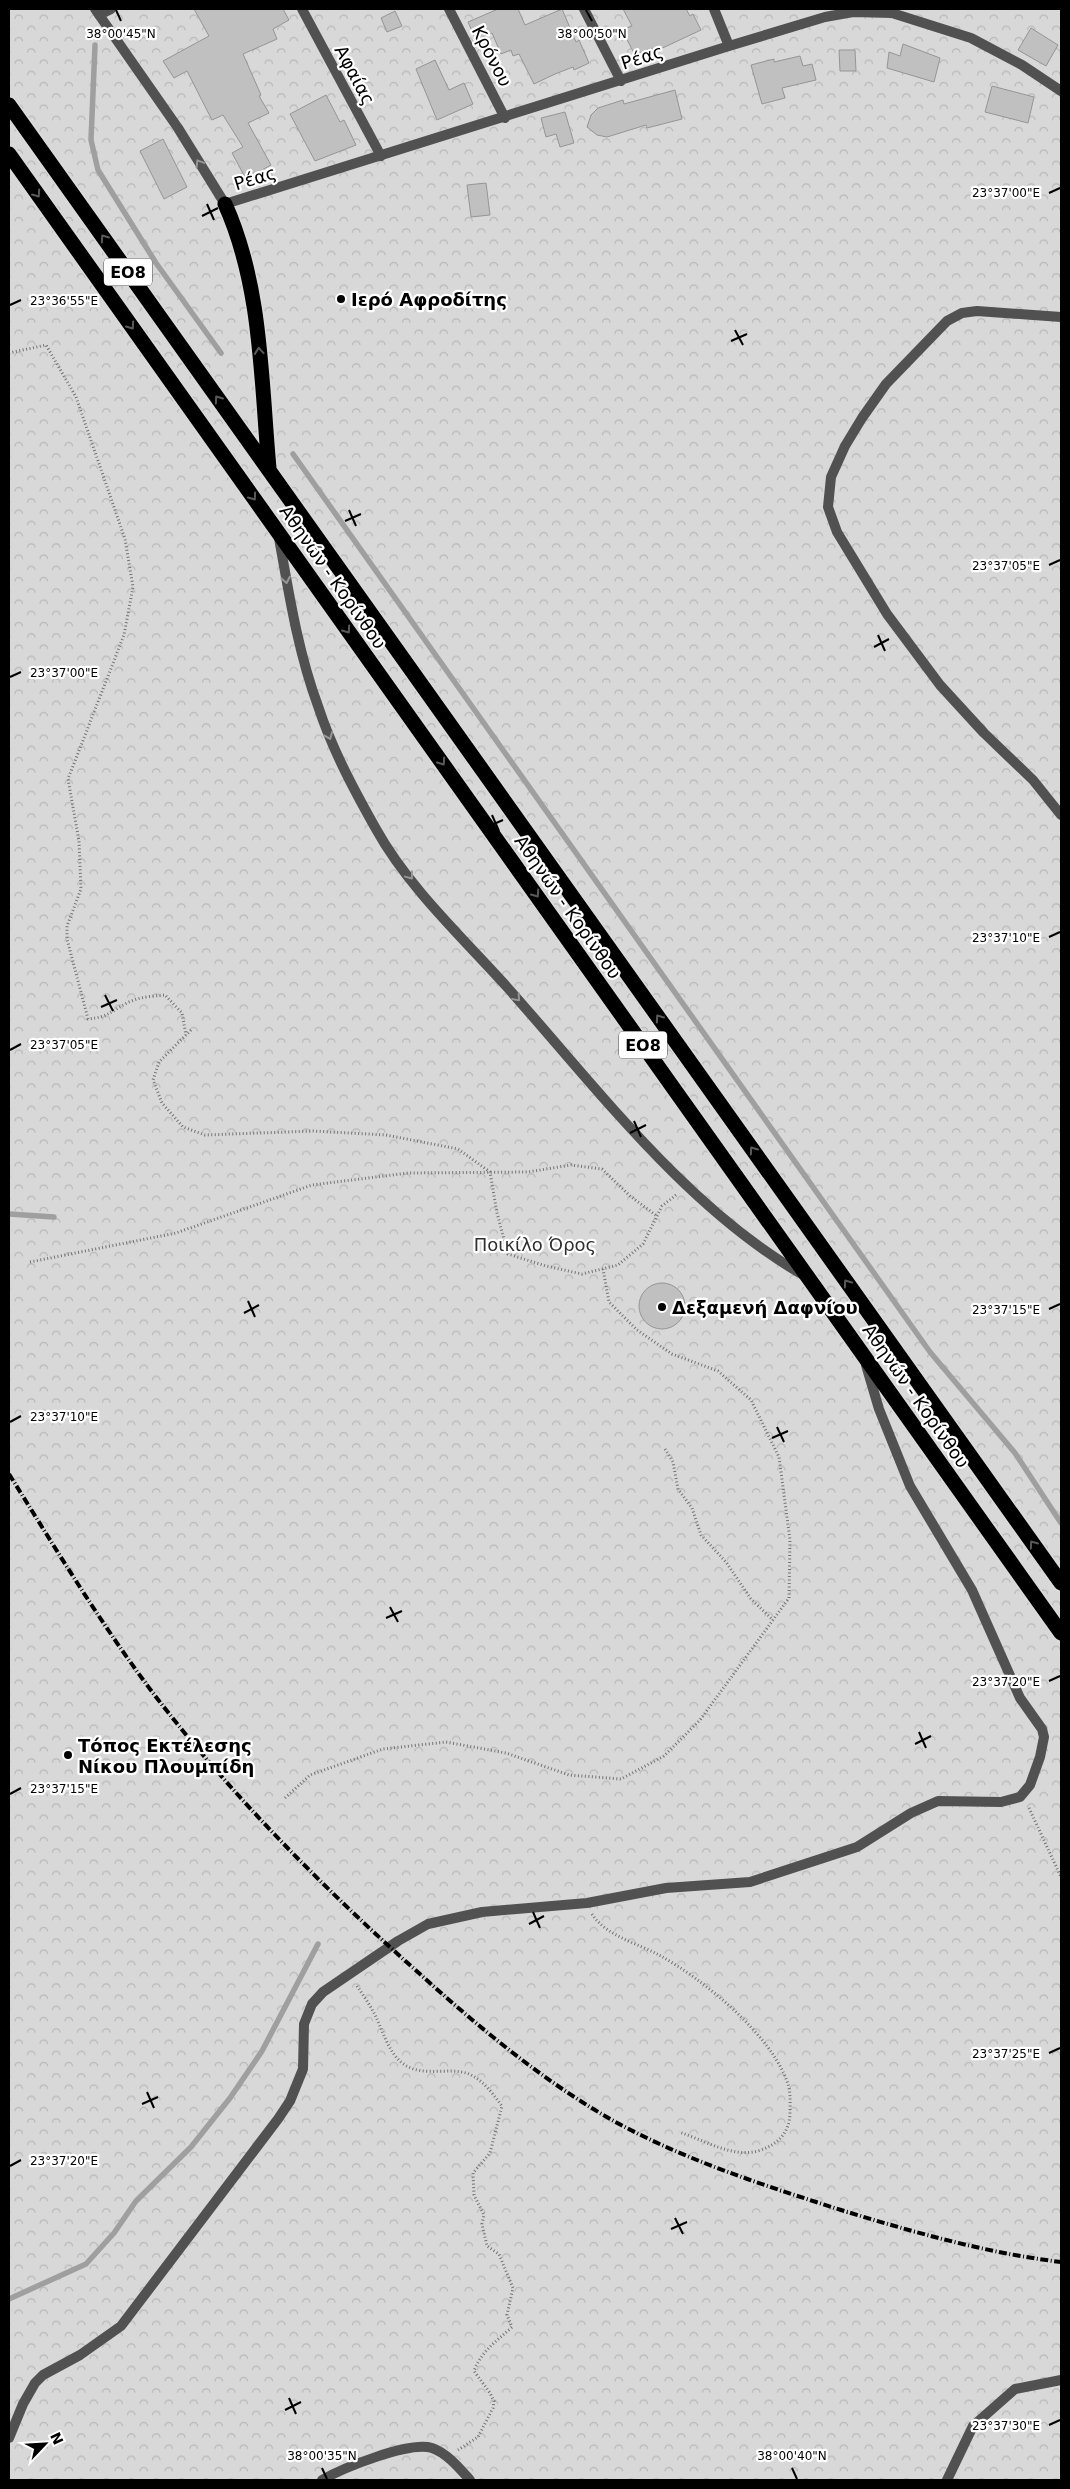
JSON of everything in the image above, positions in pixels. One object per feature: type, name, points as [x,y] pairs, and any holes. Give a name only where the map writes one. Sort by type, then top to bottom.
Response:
[{"type":"highway","name":"Αθηνών - Κορίνθου","points":[[9,105],[1061,1583]]},
{"type":"highway","name":"Αθηνών - Κορίνθου","points":[[9,154],[1061,1633]]},
{"type":"highway","points":[[225,204],[242,252],[256,324],[269,470]]},
{"type":"street","points":[[111,9],[97,12],[178,128],[225,204]]},
{"type":"street","name":"Αφαίας","points":[[302,9],[381,156]]},
{"type":"street","name":"Κρόνου","points":[[450,9],[505,118]]},
{"type":"street","points":[[584,9],[621,81]]},
{"type":"street","points":[[714,9],[729,46]]},
{"type":"street","name":"Ρέας","points":[[225,204],[505,118],[729,46],[824,13],[884,13],[938,26],[987,45],[1061,91]]},
{"type":"street","points":[[1061,317],[977,311],[962,313],[947,321],[886,384],[862,418],[830,476],[828,507],[837,532],[887,614],[935,678],[984,733],[1033,780],[1061,815]]},
{"type":"street","points":[[278,532],[292,612],[318,707],[334,749],[377,831],[423,894],[686,1186],[756,1244],[782,1263],[809,1278]]},
{"type":"street","points":[[9,2438],[34,2383],[43,2375],[80,2355],[121,2326],[278,2119],[304,2069],[304,2024],[312,2004],[323,1992],[398,1941],[428,1924],[482,1912],[587,1902],[666,1888],[750,1882],[857,1847],[911,1813],[938,1801],[1001,1802],[1020,1797],[1030,1785],[1040,1757],[1044,1737],[1042,1730],[1020,1698],[972,1590],[910,1486],[879,1408],[862,1353]]},
{"type":"street","points":[[947,2480],[973,2426],[1015,2389],[1061,2380]]},
{"type":"street","points":[[322,2480],[394,2450],[431,2448],[450,2461],[470,2480]]},
{"type":"path","points":[[9,353],[46,345],[76,397],[125,539],[133,587],[124,635],[68,779],[81,862],[81,889],[67,926],[72,960],[79,977],[88,1019],[106,1017],[128,1003],[150,996],[165,995],[182,1013],[186,1035]]},
{"type":"path","points":[[191,1030],[159,1062],[153,1080],[162,1103],[183,1127],[205,1135],[313,1131],[386,1135],[458,1149],[490,1172],[497,1214],[508,1254],[546,1266],[582,1274],[618,1265],[644,1244],[662,1206],[686,1186]]},
{"type":"path","points":[[30,1262],[176,1233],[312,1185],[408,1173],[528,1172],[571,1165],[602,1169],[630,1196],[657,1216]]},
{"type":"path","points":[[285,1798],[310,1775],[382,1749],[446,1742],[506,1753],[570,1775],[621,1779],[664,1756],[700,1720],[790,1598],[790,1540],[779,1457],[751,1400],[718,1371],[672,1354],[637,1330],[608,1302],[603,1269]]},
{"type":"path","points":[[665,1449],[673,1462],[678,1489],[692,1508],[701,1535],[726,1562],[751,1599],[773,1620]]},
{"type":"path","points":[[1020,1797],[1036,1822],[1061,1877]]},
{"type":"path","points":[[587,1902],[597,1922],[608,1932],[636,1943],[673,1963],[694,1977],[730,2009],[767,2045],[788,2084],[791,2101],[789,2123],[781,2140],[771,2146],[758,2151],[732,2152],[679,2132]]},
{"type":"path","points":[[349,1974],[371,2008],[392,2052],[401,2062],[410,2068],[423,2071],[460,2071],[470,2075],[480,2081],[502,2106],[490,2153],[473,2173],[472,2182],[474,2196],[484,2215],[482,2224],[487,2246],[499,2254],[514,2288],[507,2315],[512,2327],[482,2353],[474,2371],[490,2393],[494,2401],[493,2408],[478,2437],[457,2450],[450,2461]]},
{"type":"green space","name":"Ποικίλο Όρος","points":[[9,9],[1061,9],[1061,2480],[9,2480]]},
{"type":"building","points":[[194,9],[283,9],[289,20],[273,29],[277,39],[243,54],[261,95],[259,96],[269,113],[248,123],[271,165],[246,179],[232,153],[243,147],[223,115],[212,120],[187,71],[174,78],[163,61],[209,36]]},
{"type":"building","points":[[498,9],[518,9],[525,25],[562,9],[576,42],[579,40],[589,63],[574,70],[573,67],[534,84],[519,54],[513,56],[511,50],[501,54],[492,33],[476,40],[468,22]]},
{"type":"building","points":[[623,9],[686,9],[690,16],[693,14],[701,30],[654,52],[652,48],[635,55],[622,30],[632,26]]},
{"type":"building","points":[[395,11],[402,26],[387,32],[381,18]]},
{"type":"building","points":[[1031,28],[1058,45],[1046,66],[1018,50]]},
{"type":"building","points":[[903,44],[940,58],[934,82],[887,68],[889,52],[900,56]]},
{"type":"building","points":[[839,50],[855,50],[856,71],[840,71]]},
{"type":"building","points":[[800,56],[803,66],[812,64],[816,80],[782,88],[785,98],[762,104],[751,65],[774,59],[774,62]]},
{"type":"building","points":[[435,60],[449,90],[464,83],[473,104],[437,120],[416,69]]},
{"type":"building","points":[[992,86],[1034,97],[1028,123],[985,112]]},
{"type":"building","points":[[675,90],[682,119],[647,128],[646,125],[607,137],[597,135],[587,127],[591,115],[598,108],[623,100],[624,104]]},
{"type":"building","points":[[326,95],[340,122],[344,120],[356,145],[315,161],[290,114]]},
{"type":"building","points":[[565,112],[574,143],[560,147],[556,134],[546,137],[541,118]]},
{"type":"building","points":[[163,139],[187,187],[164,199],[140,151]]},
{"type":"building","points":[[486,183],[490,215],[471,217],[467,185]]},
{"type":"building","name":"Δεξαμενή Δαφνίου","points":[[657,1283],[667,1283],[681,1293],[685,1306],[681,1319],[675,1325],[667,1329],[657,1329],[643,1319],[639,1311],[639,1301],[649,1287]]},
{"type":"waterway","points":[[95,45],[91,140],[98,170],[156,263],[221,353]]},
{"type":"waterway","points":[[293,454],[930,1352],[1015,1453],[1061,1523]]},
{"type":"waterway","points":[[9,1214],[54,1217]]},
{"type":"waterway","points":[[9,2299],[86,2264],[114,2233],[136,2201],[191,2147],[230,2098],[262,2051],[318,1944]]},
{"type":"railway","points":[[9,1474],[80,1587],[136,1670],[185,1733],[245,1803],[377,1935],[458,2008],[532,2068],[612,2120],[667,2147],[724,2171],[841,2210],[922,2234],[1005,2253],[1061,2262]]},
{"type":"place","name":"Ιερό Αφροδίτης","points":[[341,299]]},
{"type":"place","name":"Δεξαμενή Δαφνίου","points":[[662,1307]]},
{"type":"place","name":"Τόπος Εκτέλεσης Νίκου Πλουμπίδη","points":[[68,1755]]}]
